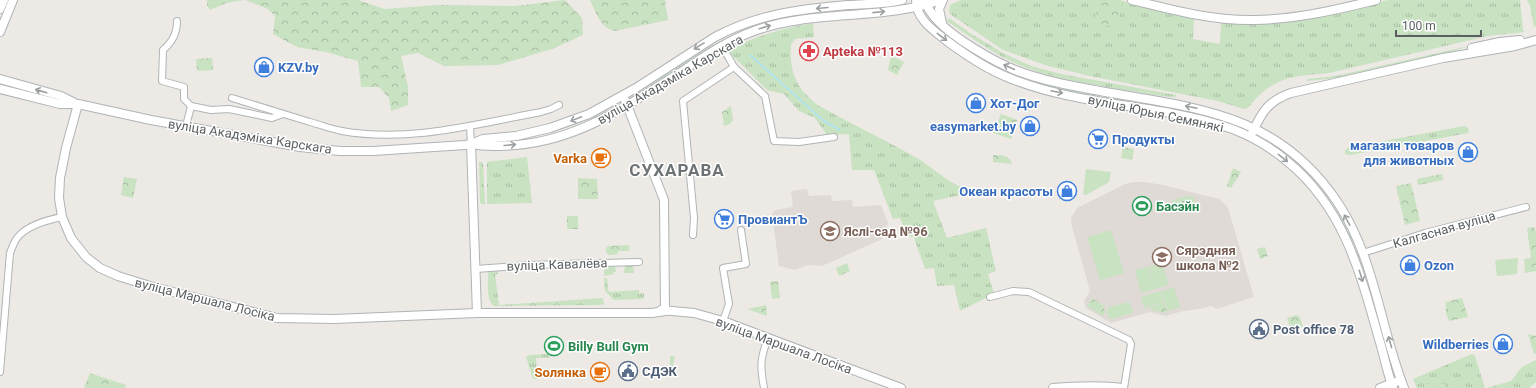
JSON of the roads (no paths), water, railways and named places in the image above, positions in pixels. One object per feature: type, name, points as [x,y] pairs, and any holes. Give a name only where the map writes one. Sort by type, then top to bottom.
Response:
[{"type":"main road","points":[[0,9],[4,0]]},
{"type":"main road","points":[[0,32],[13,0]]},
{"type":"main road","name":"вуліца Акадэміка Карскага","points":[[471,144],[483,139],[516,136],[560,125],[589,114],[623,95],[715,37],[728,30],[759,19],[802,9],[871,4],[902,0]]},
{"type":"main road","points":[[942,0],[939,15],[943,26]]},
{"type":"main road","name":"вуліца Акадэміка Карскага","points":[[78,104],[151,120],[275,143],[340,151],[404,150],[471,144],[492,146],[525,144],[556,138],[578,131],[628,104],[722,46],[748,33],[783,22],[812,17],[942,0]]},
{"type":"main road","points":[[1132,0],[1185,13],[1211,17],[1254,20],[1305,16],[1376,0]]},
{"type":"main road","name":"вуліца Юрыя Семянякі","points":[[924,3],[931,14],[943,26],[981,53],[1026,74],[1074,86],[1198,109],[1233,119],[1254,128],[1289,151],[1323,183],[1345,216],[1363,253],[1404,388]]},
{"type":"main road","name":"вуліца Юрыя Семянякі","points":[[916,4],[924,22],[937,33],[976,61],[1010,78],[1051,91],[1207,121],[1250,137],[1278,153],[1296,168],[1318,192],[1334,215],[1347,239],[1357,264],[1392,386]]},
{"type":"main road","points":[[1250,137],[1264,110],[1269,104],[1280,97],[1291,93],[1443,58],[1487,44],[1515,40],[1536,40]]},
{"type":"main road","points":[[0,79],[61,96],[78,104]]},
{"type":"main road","points":[[0,89],[60,104],[78,104]]},
{"type":"main road","points":[[623,95],[628,104],[664,200],[665,311]]},
{"type":"main road","name":"вуліца Маршала Лосіка","points":[[78,104],[73,118],[60,178],[59,198],[62,217],[67,231],[77,246],[92,262],[109,273],[154,287],[277,318],[309,319],[477,313],[564,312],[575,310],[652,309],[694,313],[723,321],[901,388]]},
{"type":"main road","points":[[471,144],[477,313]]},
{"type":"main road","points":[[1380,388],[1392,386],[1401,380]]},
{"type":"main road","points":[[1053,388],[1088,386],[1124,388]]},
{"type":"street","points":[[177,21],[177,27],[172,42],[163,50],[162,81],[184,87],[184,99],[191,106],[211,110],[229,109],[272,118],[284,114]]},
{"type":"street","points":[[722,46],[734,67],[764,94],[767,100],[774,141],[799,142],[834,138]]},
{"type":"street","points":[[694,235],[694,218],[683,101],[734,67]]},
{"type":"street","points":[[232,98],[342,131],[378,134],[425,132],[470,127],[541,112],[559,105]]},
{"type":"street","points":[[186,126],[191,106]]},
{"type":"street","points":[[470,127],[471,144]]},
{"type":"street","name":"Калгасная вуліца","points":[[1363,253],[1425,233],[1526,207]]},
{"type":"street","points":[[0,372],[10,253],[17,238],[28,229],[48,220],[62,217]]},
{"type":"street","points":[[723,321],[729,304],[723,268],[746,264],[741,230]]},
{"type":"street","name":"вуліца Кавалёва","points":[[476,269],[530,265],[639,262]]},
{"type":"street","points":[[990,297],[1013,291],[1029,292],[1129,340],[1131,344],[1124,388]]},
{"type":"street","points":[[764,388],[761,370],[761,356],[768,338]]},
{"type":"waterway","points":[[750,55],[824,121],[840,130]]},
{"type":"place","name":"Apteka №113","points":[[809,51]]},
{"type":"place","name":"KZV.by","points":[[264,67]]},
{"type":"place","name":"Хот-Дог","points":[[976,103]]},
{"type":"place","name":"easymarket.by","points":[[1030,126]]},
{"type":"place","name":"Продукты","points":[[1098,139]]},
{"type":"place","name":"магазин товаров для животных","points":[[1468,152]]},
{"type":"place","name":"Varka","points":[[601,158]]},
{"type":"place","name":"Океан красоты","points":[[1067,191]]},
{"type":"place","name":"Басэйн","points":[[1142,206]]},
{"type":"place","name":"ПровиантЪ","points":[[724,219]]},
{"type":"place","name":"Яслі-сад №96","points":[[830,231]]},
{"type":"place","name":"Сярэдняя школа №2","points":[[1162,257]]},
{"type":"place","name":"Ozon","points":[[1410,265]]},
{"type":"place","name":"Post office 78","points":[[1259,329]]},
{"type":"place","name":"Wildberries","points":[[1503,344]]},
{"type":"place","name":"Billy Bull Gym","points":[[554,346]]},
{"type":"place","name":"СДЭК","points":[[628,371]]},
{"type":"place","name":"Sолянка","points":[[600,372]]},
{"type":"district","name":"СУХАРАВА","points":[[677,170]]}]
